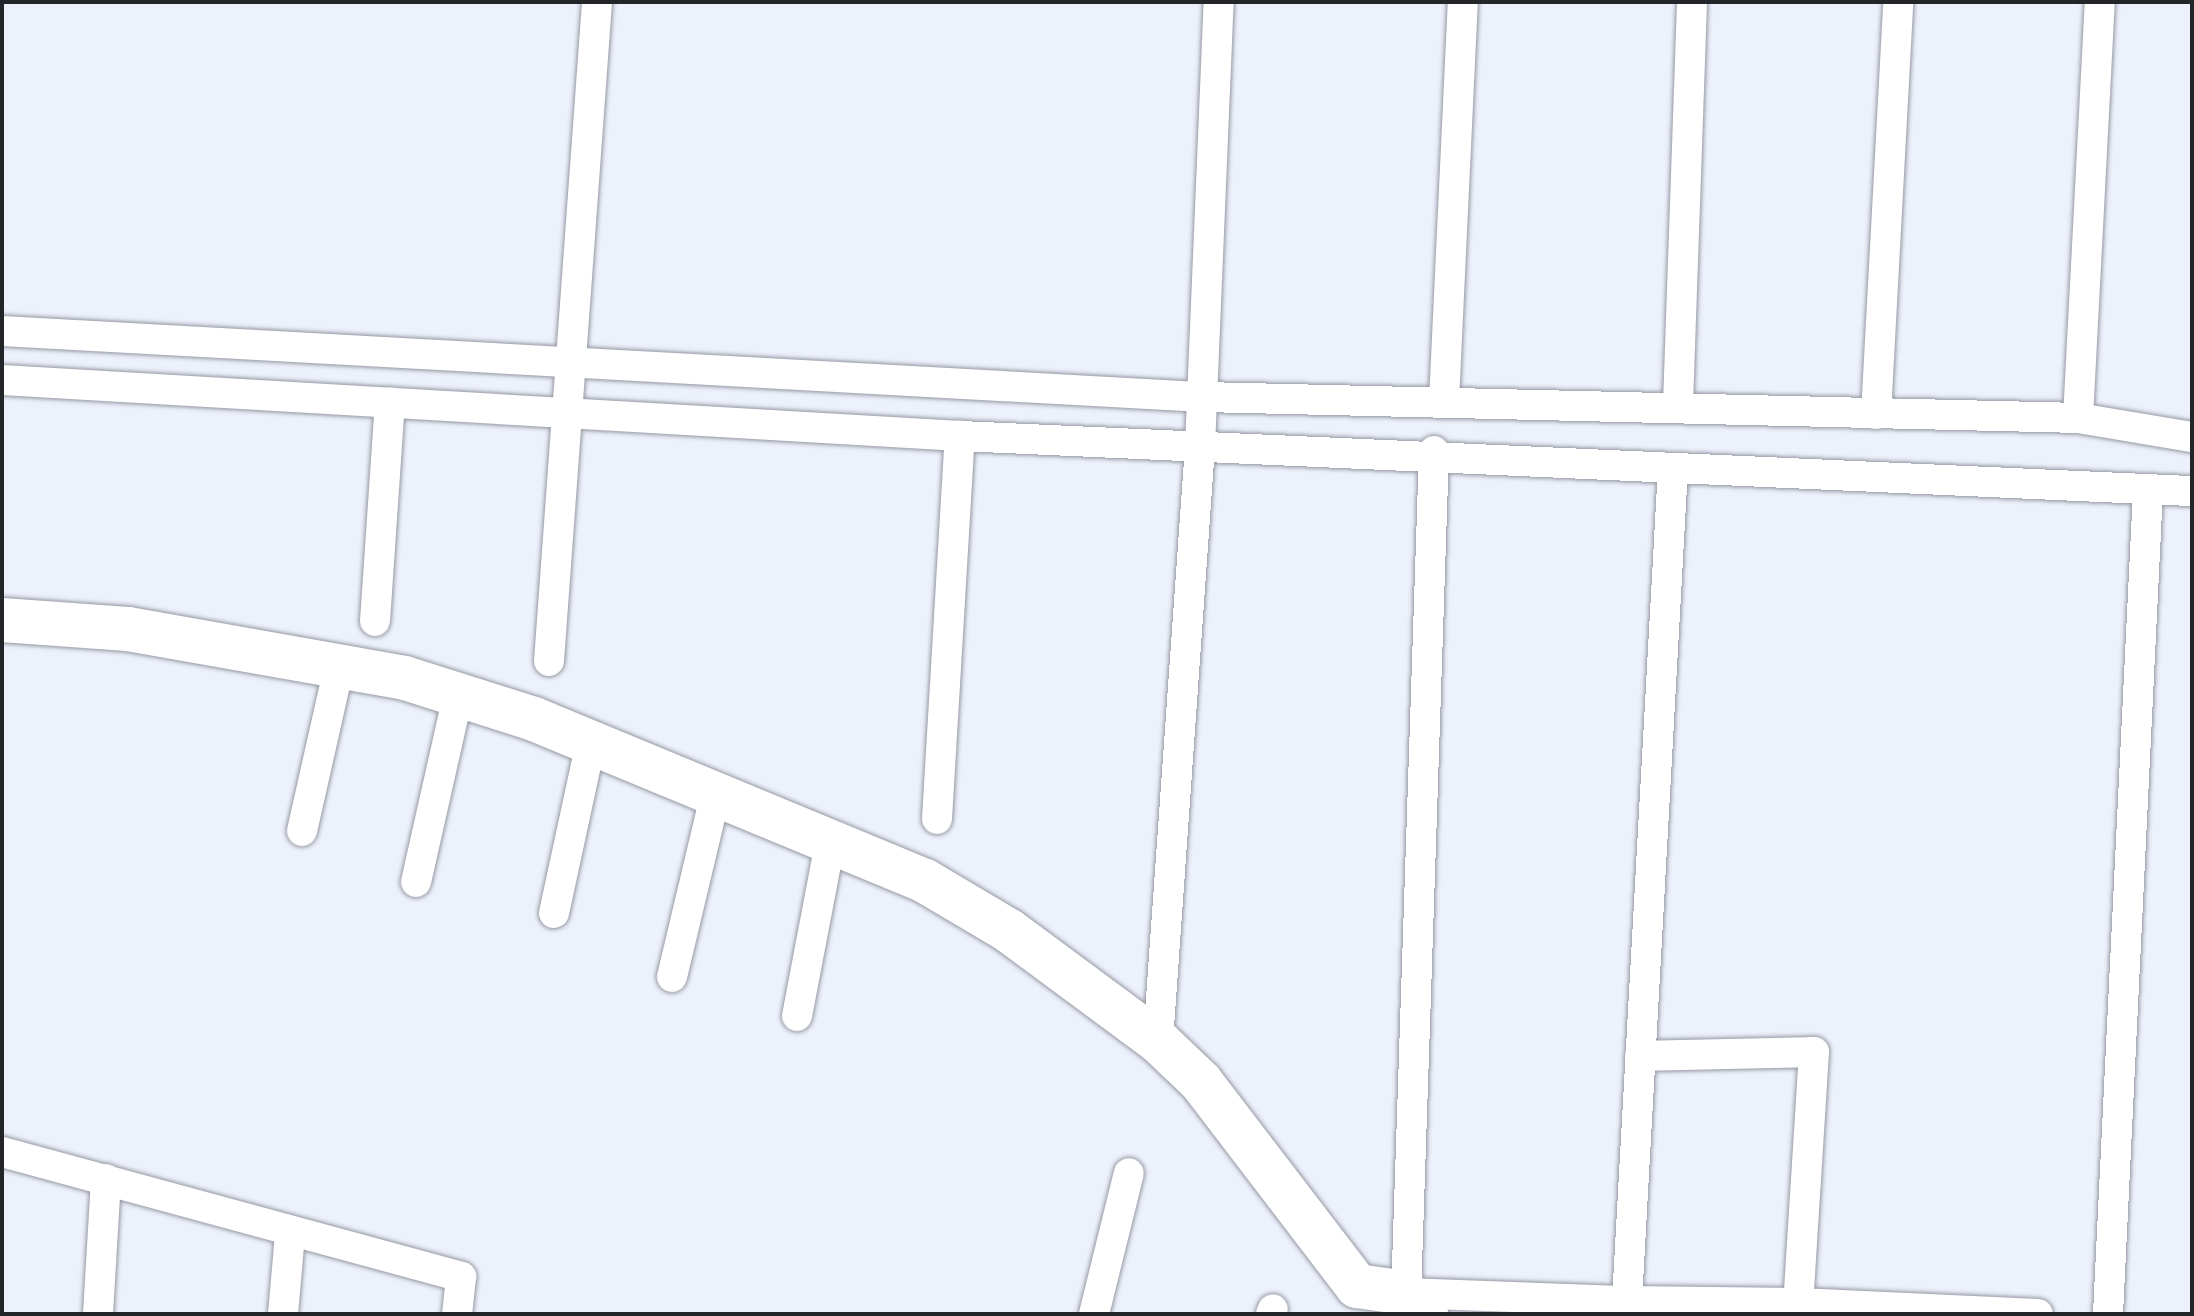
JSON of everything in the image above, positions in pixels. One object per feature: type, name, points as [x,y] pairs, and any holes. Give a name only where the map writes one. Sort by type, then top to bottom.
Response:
[{"type":"street","points":[[549,661],[576,363],[597,2]]},
{"type":"street","points":[[1158,1041],[1203,397],[1219,2]]},
{"type":"street","points":[[1444,401],[1463,2]]},
{"type":"street","points":[[1678,404],[1692,2]]},
{"type":"street","points":[[1876,414],[1898,2]]},
{"type":"street","points":[[2078,418],[2100,2]]},
{"type":"street","points":[[2,331],[1203,397],[1678,404],[1876,414],[2078,418],[2192,437]]},
{"type":"street","points":[[2,380],[960,436],[2192,491]]},
{"type":"street","points":[[375,621],[390,403]]},
{"type":"street","points":[[937,819],[960,436]]},
{"type":"street","points":[[1416,1304],[1434,455]]},
{"type":"street","points":[[1627,1301],[1673,469]]},
{"type":"street","points":[[2108,1314],[2148,490]]},
{"type":"street","points":[[2,620],[128,629],[339,667],[458,695],[591,742],[925,881],[1008,930],[1158,1041],[1201,1082],[1357,1286],[1416,1304],[1627,1301],[1798,1303],[2038,1314]]},
{"type":"street","points":[[302,831],[339,667]]},
{"type":"street","points":[[416,882],[458,695]]},
{"type":"street","points":[[554,913],[591,742]]},
{"type":"street","points":[[672,977],[716,793]]},
{"type":"street","points":[[797,1016],[830,843]]},
{"type":"street","points":[[1640,1056],[1814,1052],[1798,1303]]},
{"type":"street","points":[[2,1152],[106,1179],[290,1234],[461,1277],[457,1314]]},
{"type":"street","points":[[1094,1314],[1129,1173]]},
{"type":"street","points":[[98,1314],[106,1179]]},
{"type":"street","points":[[283,1314],[290,1234]]}]
